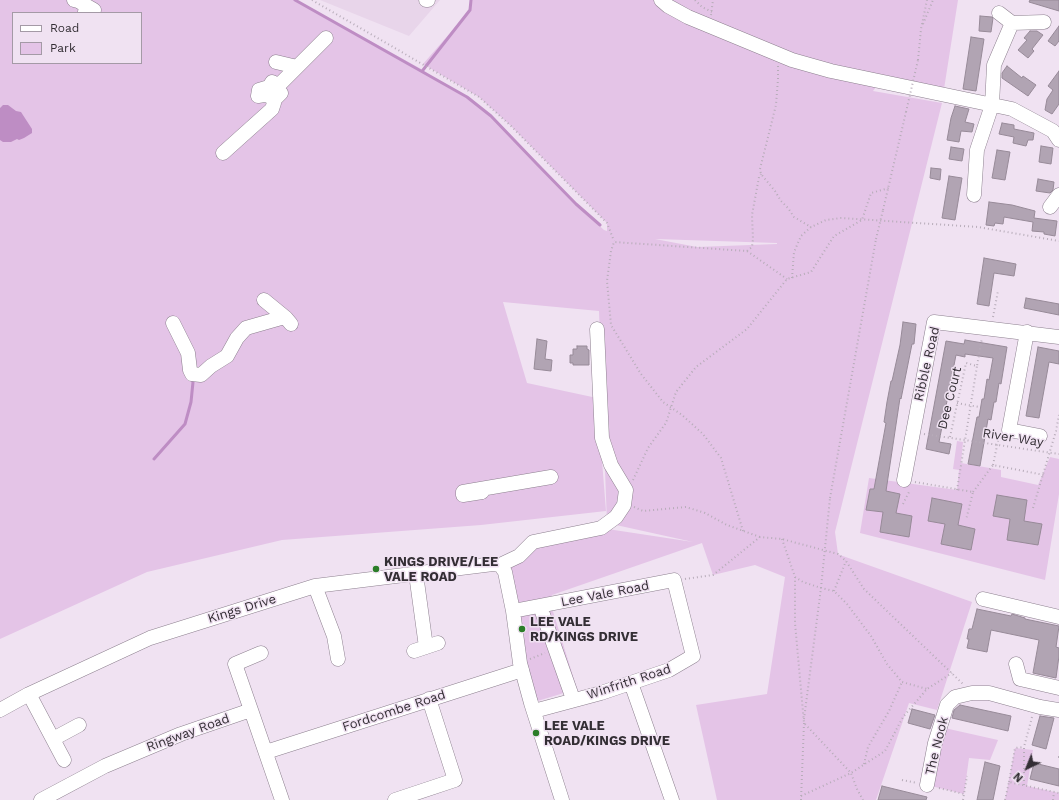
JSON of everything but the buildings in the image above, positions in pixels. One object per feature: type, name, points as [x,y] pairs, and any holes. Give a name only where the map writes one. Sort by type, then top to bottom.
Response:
[{"type":"street","points":[[74,0],[94,10],[93,11],[86,8],[85,12]]},
{"type":"street","points":[[661,0],[668,6],[688,17],[792,60],[831,71],[1012,109],[1057,131]]},
{"type":"street","points":[[999,13],[1017,23],[1044,22]]},
{"type":"street","points":[[974,195],[977,150],[992,105],[994,65],[1017,23]]},
{"type":"street","points":[[222,153],[272,109],[275,94],[297,67],[326,38]]},
{"type":"street","points":[[276,62],[297,67]]},
{"type":"street","points":[[1050,207],[1059,195]]},
{"type":"street","points":[[173,323],[188,354],[190,378],[201,376],[211,366],[227,356],[237,338],[246,328],[276,318],[288,321],[264,300]]},
{"type":"street","name":"Ribble Road","points":[[909,481],[913,432],[934,322],[1059,336]]},
{"type":"street","points":[[562,800],[521,666],[513,611],[505,572],[500,566],[519,556],[533,542],[601,528],[616,517],[625,502],[626,490],[611,465],[602,438],[597,329]]},
{"type":"street","points":[[1027,332],[1009,430],[1040,436]]},
{"type":"street","points":[[478,494],[510,489],[544,481]]},
{"type":"street","name":"Kings Drive","points":[[0,710],[29,694],[150,638],[315,586],[493,564],[500,566]]},
{"type":"street","points":[[416,574],[426,647]]},
{"type":"street","name":"Lee Vale Road","points":[[513,611],[674,580]]},
{"type":"street","name":"Winfrith Road","points":[[534,711],[549,708],[573,699],[631,683],[668,670],[693,656],[674,580]]},
{"type":"street","points":[[315,586],[334,636],[338,659]]},
{"type":"street","points":[[983,599],[1059,617]]},
{"type":"street","points":[[540,606],[573,699]]},
{"type":"street","points":[[260,653],[235,664],[282,800]]},
{"type":"street","points":[[1016,664],[1020,680],[1059,688]]},
{"type":"street","name":"Fordcombe Road","points":[[266,752],[429,699],[521,666]]},
{"type":"street","points":[[631,683],[672,800]]},
{"type":"street","name":"The Nook","points":[[927,785],[935,743],[947,705],[955,698],[972,693],[989,693],[1059,710]]},
{"type":"street","points":[[29,694],[64,760]]},
{"type":"street","points":[[395,800],[455,780],[429,699]]},
{"type":"street","name":"Ringway Road","points":[[41,800],[105,766],[181,734],[251,710]]},
{"type":"street","points":[[53,739],[79,725]]},
{"type":"path","points":[[312,0],[479,97],[511,126],[607,223],[614,242],[611,251],[607,281],[611,325],[641,374],[663,402],[703,434],[721,458],[743,531]]},
{"type":"path","points":[[695,0],[702,7],[712,12]]},
{"type":"path","points":[[801,800],[804,723],[821,588],[830,498],[876,239],[918,60],[921,29],[927,0]]},
{"type":"path","points":[[921,29],[934,0]]},
{"type":"path","points":[[747,251],[752,247],[752,215],[760,169],[776,105],[778,79],[777,54]]},
{"type":"path","points":[[760,174],[775,191],[794,217],[811,227]]},
{"type":"path","points":[[633,480],[648,448],[666,423],[676,392],[696,367],[748,329],[787,279],[811,272],[834,236],[862,220],[871,193],[889,188]]},
{"type":"path","points":[[792,278],[794,252],[801,236],[811,227],[826,220],[833,219],[841,218],[978,227],[1059,241]]},
{"type":"path","points":[[614,242],[747,251],[787,279]]},
{"type":"path","name":"Dee Court","points":[[950,437],[966,363],[977,366],[998,291]]},
{"type":"path","points":[[957,490],[977,366]]},
{"type":"path","points":[[957,403],[979,407]]},
{"type":"path","points":[[1033,508],[1044,475],[1059,415]]},
{"type":"path","points":[[966,520],[973,492],[993,465],[998,441],[1009,430]]},
{"type":"path","name":"River Way","points":[[913,432],[1059,454]]},
{"type":"path","points":[[993,465],[1044,475]]},
{"type":"path","points":[[903,504],[909,481],[973,492]]},
{"type":"path","points":[[625,502],[643,511],[686,507],[705,513],[727,525],[760,537],[782,539],[838,554],[846,561],[864,589],[972,693]]},
{"type":"path","points":[[674,580],[713,575],[760,537]]},
{"type":"path","points":[[782,539],[795,577],[795,623],[804,723],[851,773],[863,800]]},
{"type":"path","points":[[834,591],[846,561]]},
{"type":"path","points":[[795,577],[803,582],[834,591],[847,604],[871,636],[887,664],[902,682],[927,689]]},
{"type":"path","points":[[521,666],[555,649]]},
{"type":"path","points":[[801,796],[851,773],[885,751],[904,717],[927,689],[952,673]]},
{"type":"path","points":[[864,764],[868,747],[889,711],[902,682]]},
{"type":"path","points":[[1024,785],[1024,747],[1035,705]]},
{"type":"path","points":[[1005,800],[1010,782],[1015,748],[1024,747]]},
{"type":"path","points":[[963,800],[967,776]]},
{"type":"path","points":[[1010,782],[1059,793]]},
{"type":"path","points":[[1053,800],[1054,792]]},
{"type":"shaded area","points":[[320,0],[440,0],[409,36]]},
{"type":"shaded area","points":[[3,105],[8,105],[16,111],[21,112],[32,129],[32,133],[24,138],[11,142],[3,142],[0,140],[0,108]]},
{"type":"green space","points":[[0,0],[296,0],[423,70],[447,87],[467,97],[491,116],[576,204],[604,230],[607,231],[607,223],[511,126],[479,97],[423,64],[470,10],[471,0],[958,0],[944,89],[885,75],[873,91],[942,103],[835,532],[838,554],[972,602],[937,710],[909,703],[876,800],[717,800],[696,705],[767,694],[785,577],[755,565],[713,575],[702,543],[552,595],[551,605],[577,689],[531,703],[505,572],[535,544],[601,528],[693,542],[607,523],[599,311],[503,302],[527,383],[597,398],[606,511],[481,525],[282,540],[147,572],[0,639]],"holes":[[[655,239],[777,243],[697,247]]]},
{"type":"green space","points":[[957,441],[963,442],[961,463],[1001,470],[1001,477],[1038,485],[1050,457],[1059,459],[1059,494],[1045,580],[860,533],[869,478],[957,490],[959,470],[953,469]]},
{"type":"green space","points":[[940,727],[998,740],[990,760],[969,758],[964,794],[927,785]]},
{"type":"green space","points":[[1015,748],[1033,750],[1027,786],[1059,793],[1059,800],[1005,800]]},
{"type":"waterway","points":[[295,0],[467,97],[491,116],[576,204],[600,225]]},
{"type":"waterway","points":[[423,70],[470,10],[471,0]]},
{"type":"waterway","points":[[154,459],[185,424],[191,402],[193,382]]},
{"type":"place","name":"KINGS DRIVE/LEE VALE ROAD","points":[[376,569]]},
{"type":"place","name":"LEE VALE RD/KINGS DRIVE","points":[[522,629]]},
{"type":"place","name":"LEE VALE ROAD/KINGS DRIVE","points":[[536,733]]}]
